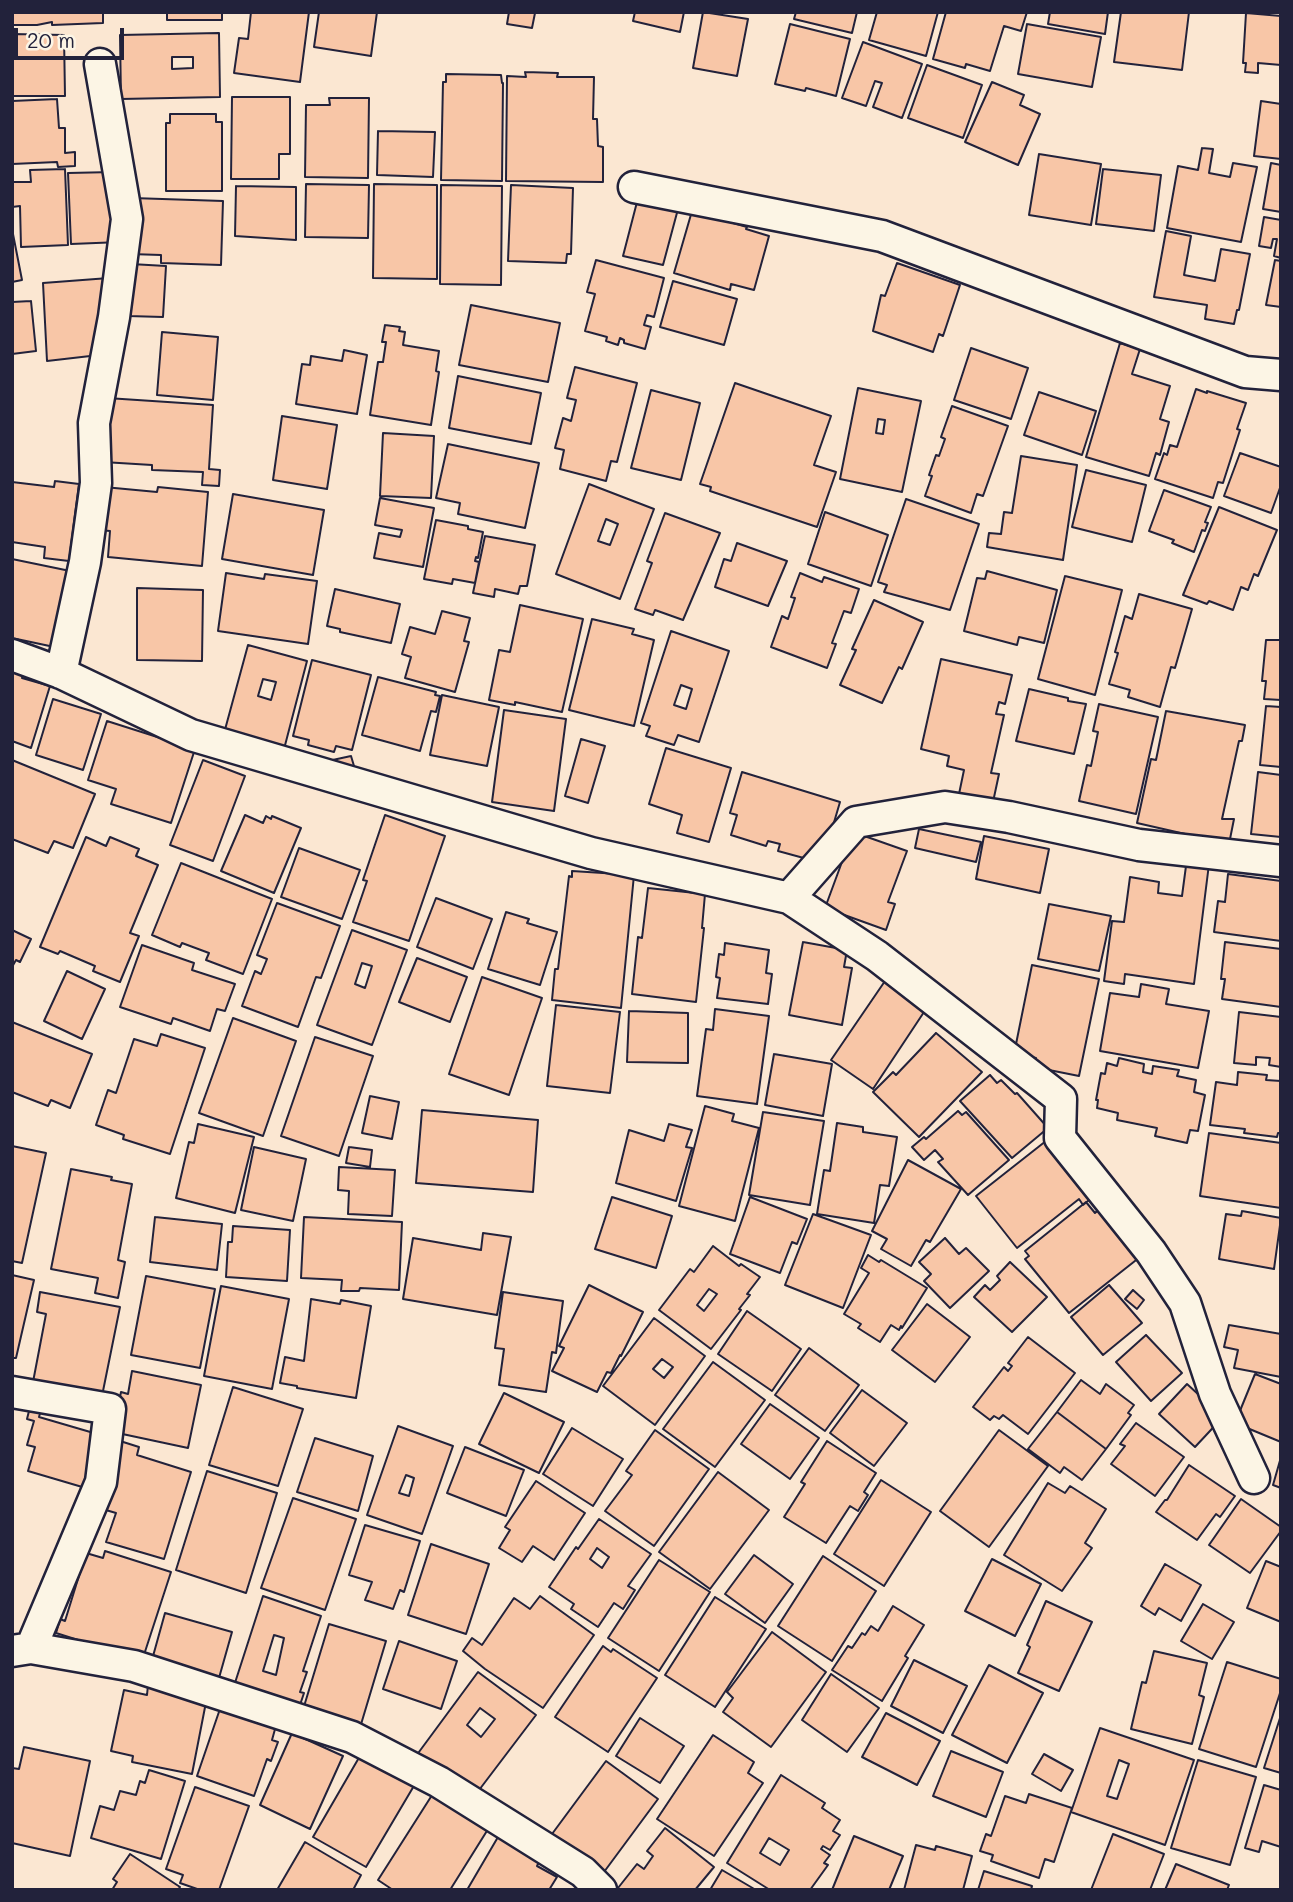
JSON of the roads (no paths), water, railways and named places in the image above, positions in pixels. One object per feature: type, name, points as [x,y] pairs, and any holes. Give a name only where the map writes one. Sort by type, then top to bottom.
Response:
[{"type":"street","points":[[61,673],[85,562],[96,483],[94,423],[114,317],[127,219],[100,64]]},
{"type":"street","points":[[634,187],[882,236],[1245,372],[1281,375]]},
{"type":"street","points":[[12,655],[61,673],[191,735],[591,853],[789,898],[877,956],[1061,1099],[1060,1138],[1151,1252],[1185,1303],[1215,1394],[1254,1478]]},
{"type":"street","points":[[789,898],[856,822],[945,807],[1009,817],[1139,845],[1281,861]]},
{"type":"street","points":[[12,1392],[110,1409],[101,1482],[22,1650],[134,1666],[352,1737],[439,1782],[584,1884]]}]
